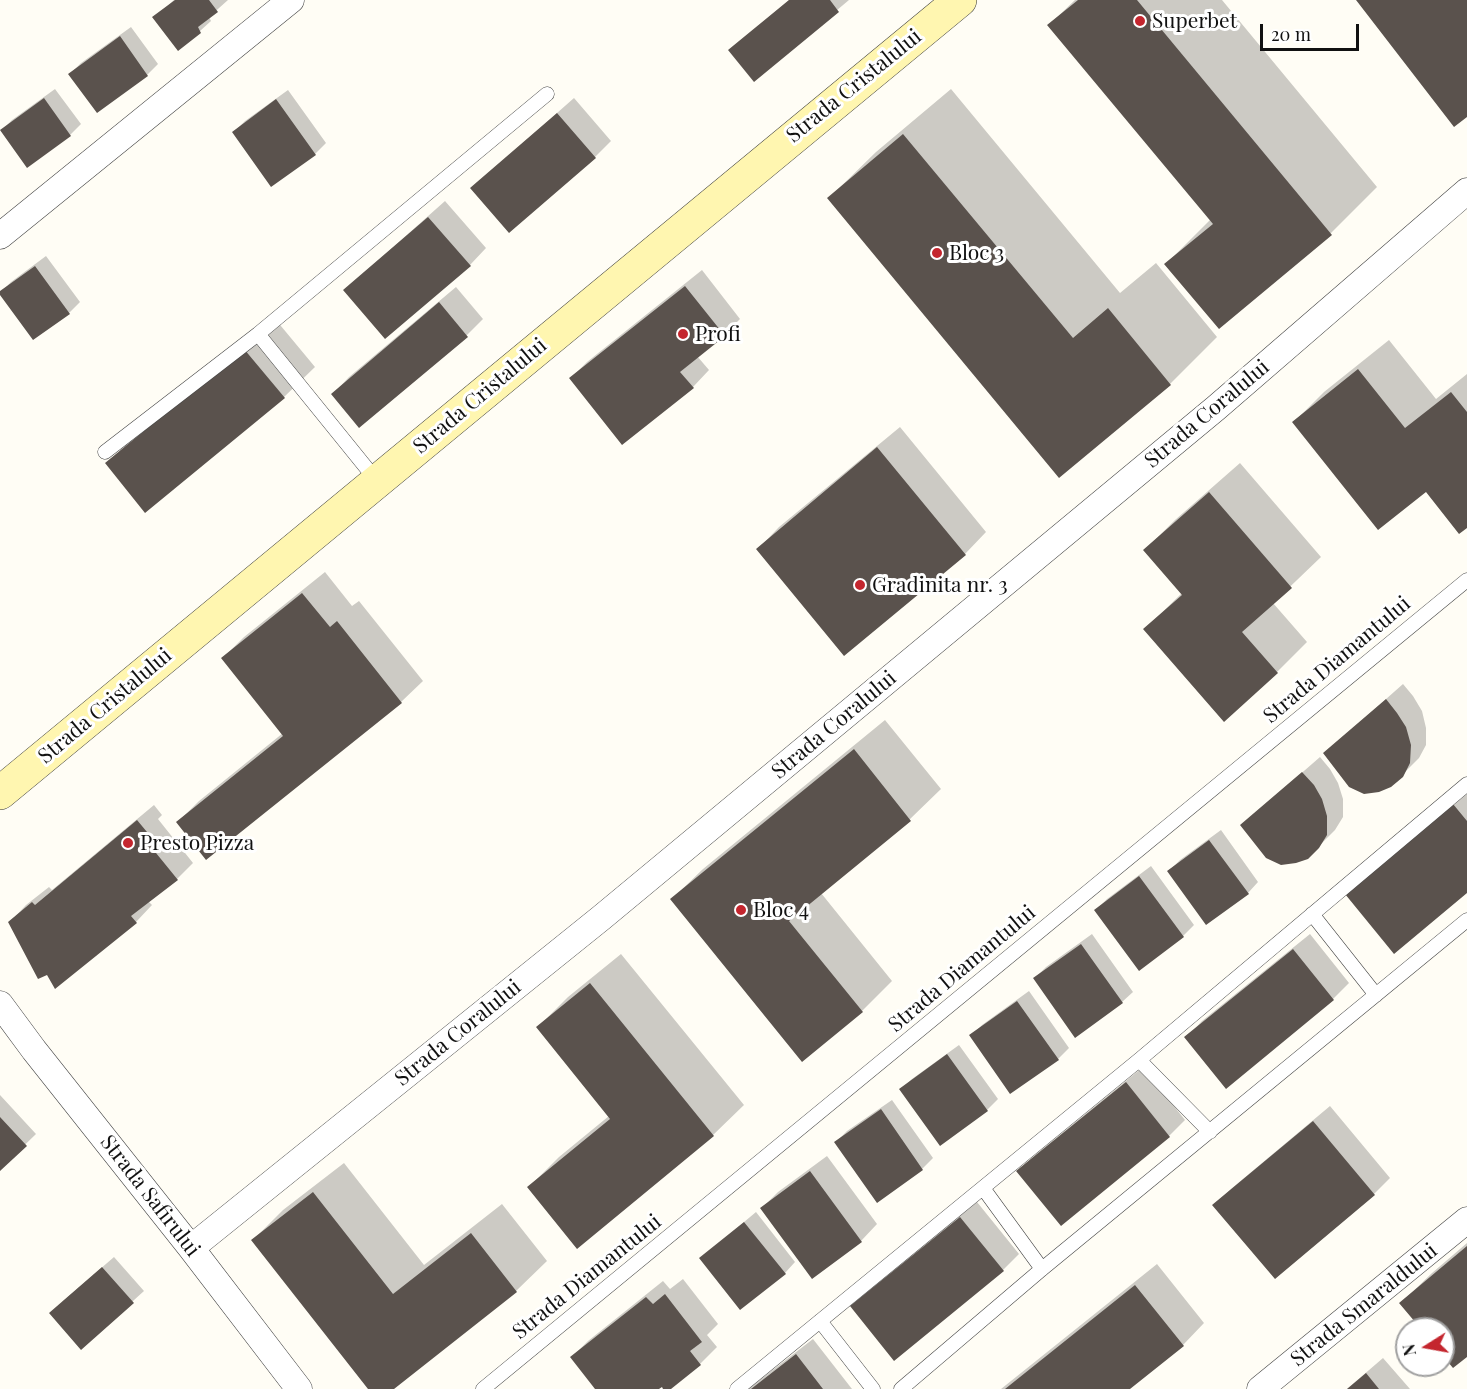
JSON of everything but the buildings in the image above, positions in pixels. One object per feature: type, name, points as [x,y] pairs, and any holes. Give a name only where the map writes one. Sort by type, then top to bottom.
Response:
[{"type":"street","points":[[0,236],[291,0]]},
{"type":"street","name":"Strada Cristalului","points":[[0,793],[371,474],[942,3]]},
{"type":"street","name":"Strada Coralului","points":[[191,1248],[637,888],[1216,408],[1467,191]]},
{"type":"street","name":"Strada Cristalului","points":[[0,765],[371,474]]},
{"type":"street","name":"Strada Safirului","points":[[0,1004],[298,1389]]},
{"type":"street","name":"Strada Smaraldului","points":[[1260,1389],[1467,1220]]},
{"type":"lane","points":[[105,452],[258,333],[547,94]]},
{"type":"lane","points":[[258,333],[371,474]]},
{"type":"lane","name":"Strada Diamantului","points":[[483,1389],[1467,580]]},
{"type":"lane","points":[[737,1389],[1139,1060],[1467,784]]},
{"type":"lane","points":[[1312,914],[1376,995]]},
{"type":"lane","points":[[901,1389],[1042,1269],[1467,921]]},
{"type":"lane","points":[[1139,1060],[1210,1132]]},
{"type":"lane","points":[[983,1188],[1042,1269]]},
{"type":"lane","points":[[820,1321],[873,1389]]},
{"type":"place","name":"Superbet","points":[[1140,21]]},
{"type":"place","name":"Bloc 3","points":[[937,253]]},
{"type":"place","name":"Profi","points":[[683,334]]},
{"type":"place","name":"Gradinita nr. 3","points":[[860,585]]},
{"type":"place","name":"Presto Pizza","points":[[128,843]]},
{"type":"place","name":"Bloc 4","points":[[741,910]]}]
